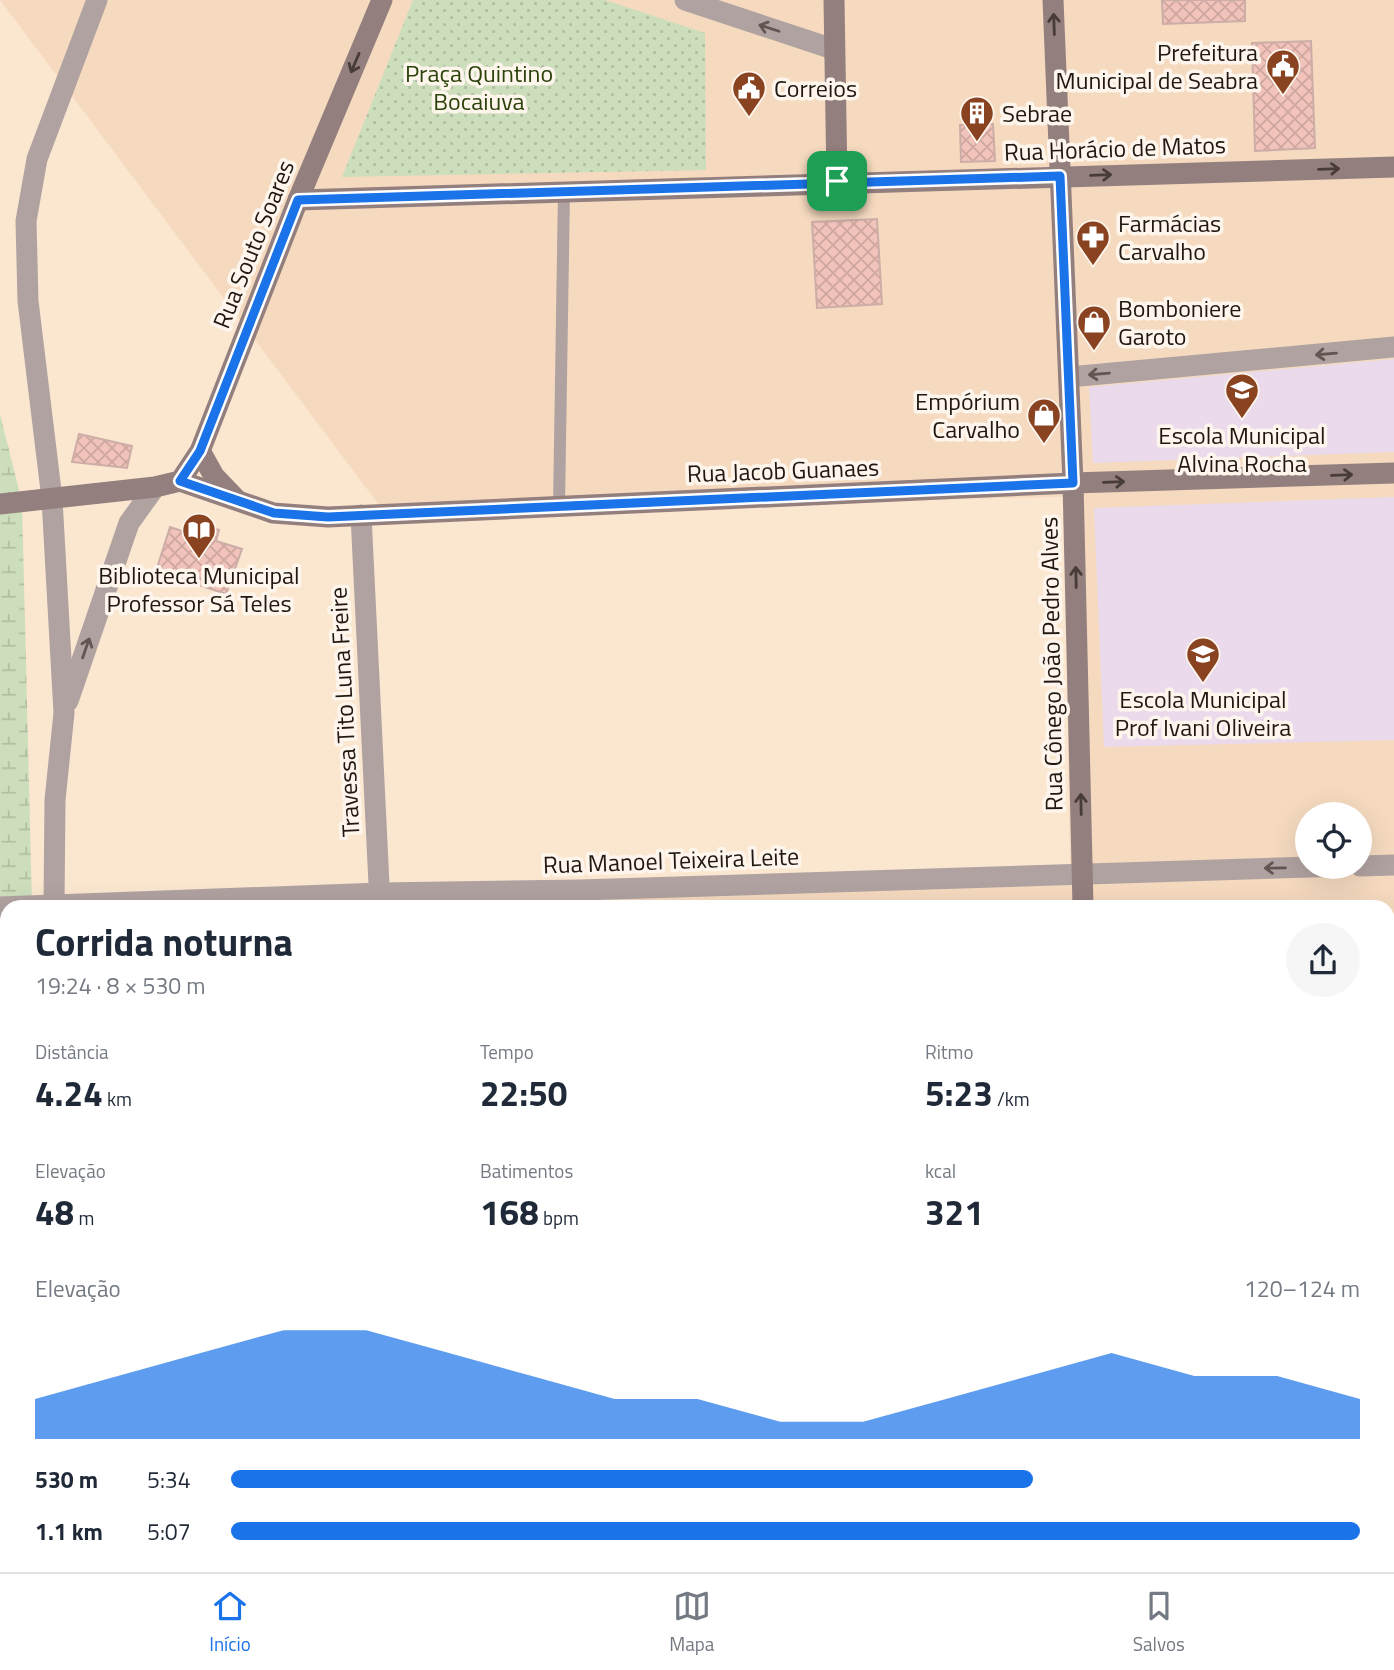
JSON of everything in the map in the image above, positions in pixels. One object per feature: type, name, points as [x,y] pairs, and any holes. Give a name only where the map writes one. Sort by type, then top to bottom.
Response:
[{"type":"street","points":[[54,900],[55,800],[64,713],[52,499],[28,301],[26,220],[37,159],[97,0]]},
{"type":"street","name":"Rua Souto Soares","points":[[180,481],[200,451],[298,200],[382,0]]},
{"type":"street","points":[[685,0],[833,49]]},
{"type":"street","points":[[298,200],[837,181],[834,0]]},
{"type":"street","name":"Rua Cônego João Pedro Alves","points":[[1053,0],[1073,483],[1083,900]]},
{"type":"street","name":"Rua Horácio de Matos","points":[[837,181],[1394,167]]},
{"type":"street","points":[[1069,377],[1394,347]]},
{"type":"street","points":[[200,451],[214,476],[240,503]]},
{"type":"street","name":"Rua Jacob Guanaes","points":[[180,481],[274,513],[361,515],[1073,483],[1394,473]]},
{"type":"street","points":[[0,504],[155,487],[180,481]]},
{"type":"street","points":[[64,713],[129,523],[155,487]]},
{"type":"street","name":"Travessa Tito Luna Freire","points":[[361,515],[380,900]]},
{"type":"street","points":[[1372,866],[1394,865]]},
{"type":"street","name":"Rua Manoel Teixeira Leite","points":[[380,900],[580,898],[1082,872],[1295,867]]},
{"type":"lane","points":[[559,506],[564,191]]},
{"type":"shaded area","points":[[0,0],[1394,0],[1394,900],[597,900],[597,897],[1070,865],[1064,497],[559,506],[388,517]]},
{"type":"shaded area","name":"Escola Municipal Alvina Rocha","points":[[1394,359],[1394,452],[1093,463],[1089,387]]},
{"type":"shaded area","points":[[1394,497],[1394,740],[1104,747],[1094,508]]},
{"type":"green space","name":"Praça Quintino Bocaiuva","points":[[413,0],[605,0],[705,33],[706,170],[342,177]]},
{"type":"green space","points":[[0,414],[22,502],[32,900],[0,900]]},
{"type":"building","points":[[1162,0],[1245,0],[1245,21],[1163,24]]},
{"type":"building","name":"Prefeitura Municipal de Seabra","points":[[1311,41],[1315,148],[1255,151],[1252,43]]},
{"type":"building","name":"Sebrae","points":[[993,124],[995,161],[961,162],[960,125]]},
{"type":"building","points":[[877,219],[882,304],[817,308],[812,222]]},
{"type":"building","points":[[79,434],[132,446],[127,468],[72,462]]},
{"type":"building","name":"Biblioteca Municipal Professor Sá Teles","points":[[198,523],[219,530],[216,541],[242,549],[226,594],[156,571],[170,527],[194,535]]},
{"type":"place","name":"Prefeitura Municipal de Seabra","points":[[1283,96]]},
{"type":"place","name":"Correios","points":[[749,118]]},
{"type":"place","name":"Sebrae","points":[[977,143]]},
{"type":"place","name":"Farmácias Carvalho","points":[[1093,267]]},
{"type":"place","name":"Bomboniere Garoto","points":[[1094,352]]},
{"type":"place","name":"Escola Municipal Alvina Rocha","points":[[1242,420]]},
{"type":"place","name":"Empórium Carvalho","points":[[1044,445]]},
{"type":"place","name":"Biblioteca Municipal Professor Sá Teles","points":[[199,560]]},
{"type":"place","name":"Escola Municipal Prof Ivani Oliveira","points":[[1203,684]]},
{"type":"route","points":[[1060,176],[1073,483],[328,517],[274,513],[180,481],[200,451],[298,200],[837,181],[1060,176]]}]
